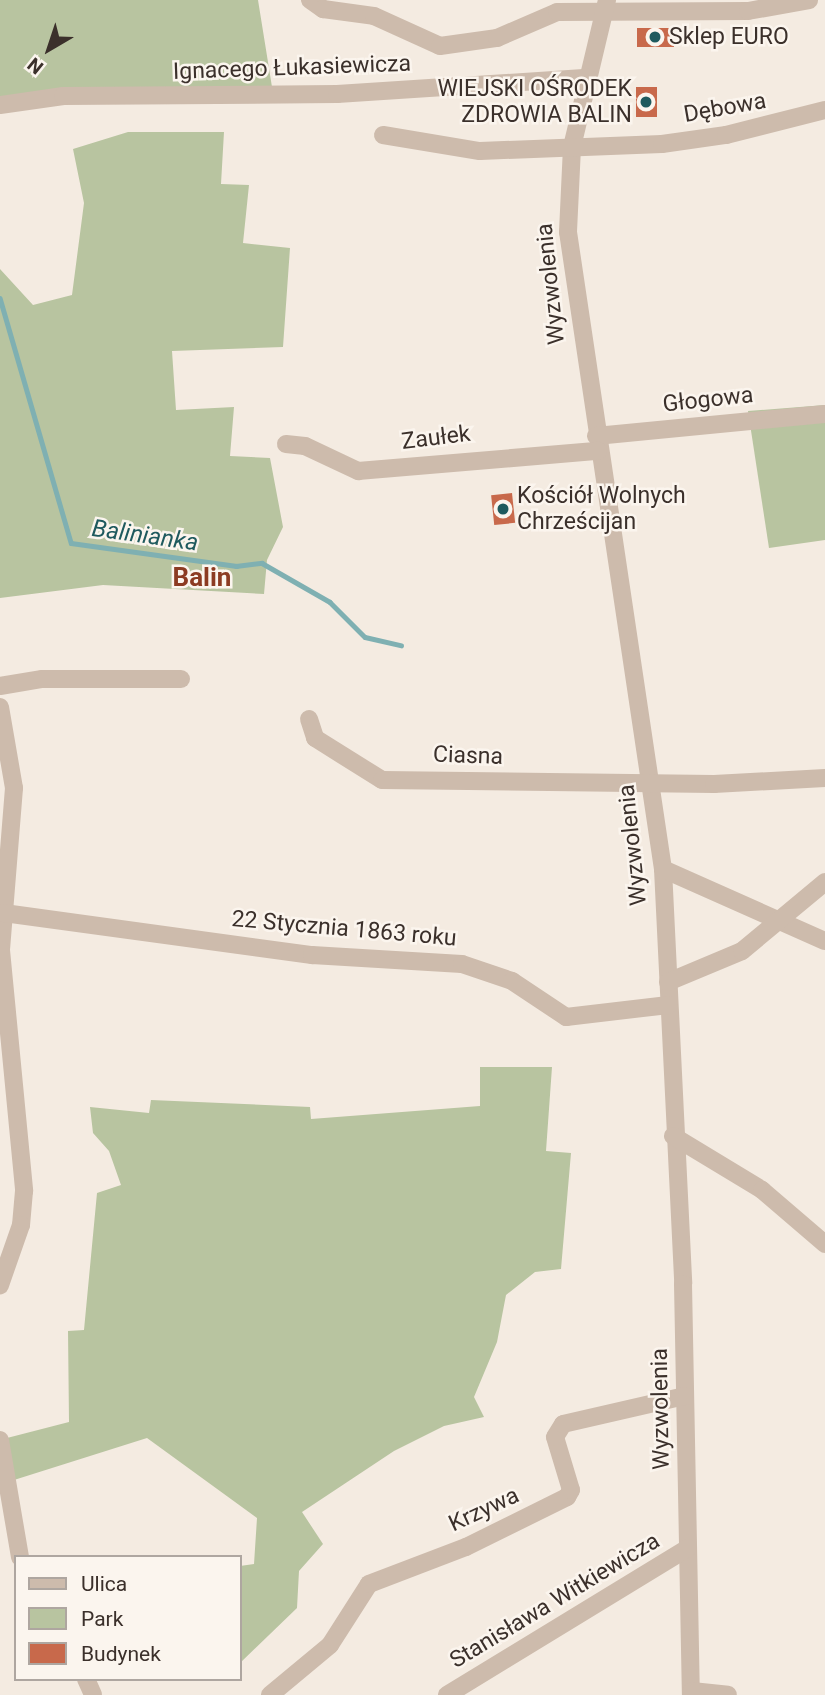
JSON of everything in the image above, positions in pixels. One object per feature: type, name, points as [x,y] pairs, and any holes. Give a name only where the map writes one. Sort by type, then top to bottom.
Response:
[{"type":"street","points":[[310,0],[323,9],[374,16],[440,46],[497,38],[557,12],[606,4],[748,11],[809,0]]},
{"type":"street","name":"Wyzwolenia","points":[[606,4],[572,147],[567,183],[570,258],[652,782],[663,869],[685,1396],[692,1693]]},
{"type":"street","name":"Ignacego Łukasiewicza","points":[[0,105],[63,96],[337,94],[587,78]]},
{"type":"street","name":"Dębowa","points":[[383,135],[457,151],[572,147],[726,135],[825,110]]},
{"type":"street","name":"Głogowa","points":[[597,444],[825,414]]},
{"type":"street","name":"Zaułek","points":[[286,444],[305,446],[358,471],[597,444]]},
{"type":"street","points":[[0,686],[42,679],[181,679]]},
{"type":"street","points":[[0,707],[14,788],[2,963],[24,1191],[21,1225],[0,1285]]},
{"type":"street","name":"Ciasna","points":[[309,719],[315,738],[382,780],[652,782],[825,778]]},
{"type":"street","points":[[663,869],[825,941]]},
{"type":"street","points":[[668,982],[698,965],[725,961],[825,883]]},
{"type":"street","name":"22 Stycznia 1863 roku","points":[[4,913],[313,955],[462,964],[512,981],[566,1017],[668,1005]]},
{"type":"street","points":[[673,1136],[762,1190],[825,1244]]},
{"type":"street","name":"Krzywa","points":[[270,1695],[330,1645],[369,1584],[466,1547],[567,1497],[572,1490],[555,1437],[563,1424],[685,1396]]},
{"type":"street","points":[[0,1440],[19,1555]]},
{"type":"street","name":"Stanisława Witkiewicza","points":[[447,1695],[688,1548]]},
{"type":"street","points":[[692,1693],[728,1695]]},
{"type":"green space","points":[[0,0],[258,0],[272,87],[94,88],[0,98]]},
{"type":"green space","points":[[128,132],[224,132],[221,184],[249,185],[243,243],[290,248],[283,347],[172,351],[176,410],[234,407],[230,456],[270,458],[283,527],[267,560],[264,594],[103,585],[0,598],[0,269],[33,305],[72,295],[84,203],[73,149]]},
{"type":"green space","points":[[825,405],[825,540],[769,548],[748,411]]},
{"type":"green space","points":[[480,1067],[552,1067],[546,1151],[571,1153],[561,1269],[535,1272],[506,1295],[497,1342],[474,1397],[484,1417],[444,1426],[394,1451],[302,1512],[323,1544],[299,1571],[297,1608],[242,1661],[242,1566],[254,1564],[257,1518],[147,1438],[14,1480],[7,1438],[69,1422],[68,1331],[84,1330],[97,1193],[121,1185],[109,1151],[93,1133],[90,1107],[149,1113],[151,1100],[310,1107],[311,1119],[480,1106]]},
{"type":"building","name":"Sklep EURO","points":[[637,28],[674,28],[674,47],[637,47]]},
{"type":"building","name":"WIEJSKI OŚRODEK ZDROWIA BALIN","points":[[636,87],[657,87],[657,117],[636,117]]},
{"type":"building","name":"Kościół Wolnych Chrześcijan","points":[[512,493],[515,523],[494,525],[491,495]]},
{"type":"waterway","name":"Balinianka","points":[[0,298],[71,543],[236,566],[262,563],[330,602],[365,637],[401,645]]},
{"type":"place","name":"Sklep EURO","points":[[655,37]]},
{"type":"place","name":"WIEJSKI OŚRODEK ZDROWIA BALIN","points":[[646,102]]},
{"type":"place","name":"Kościół Wolnych Chrześcijan","points":[[503,509]]},
{"type":"district","name":"Balin","points":[[202,578]]}]
